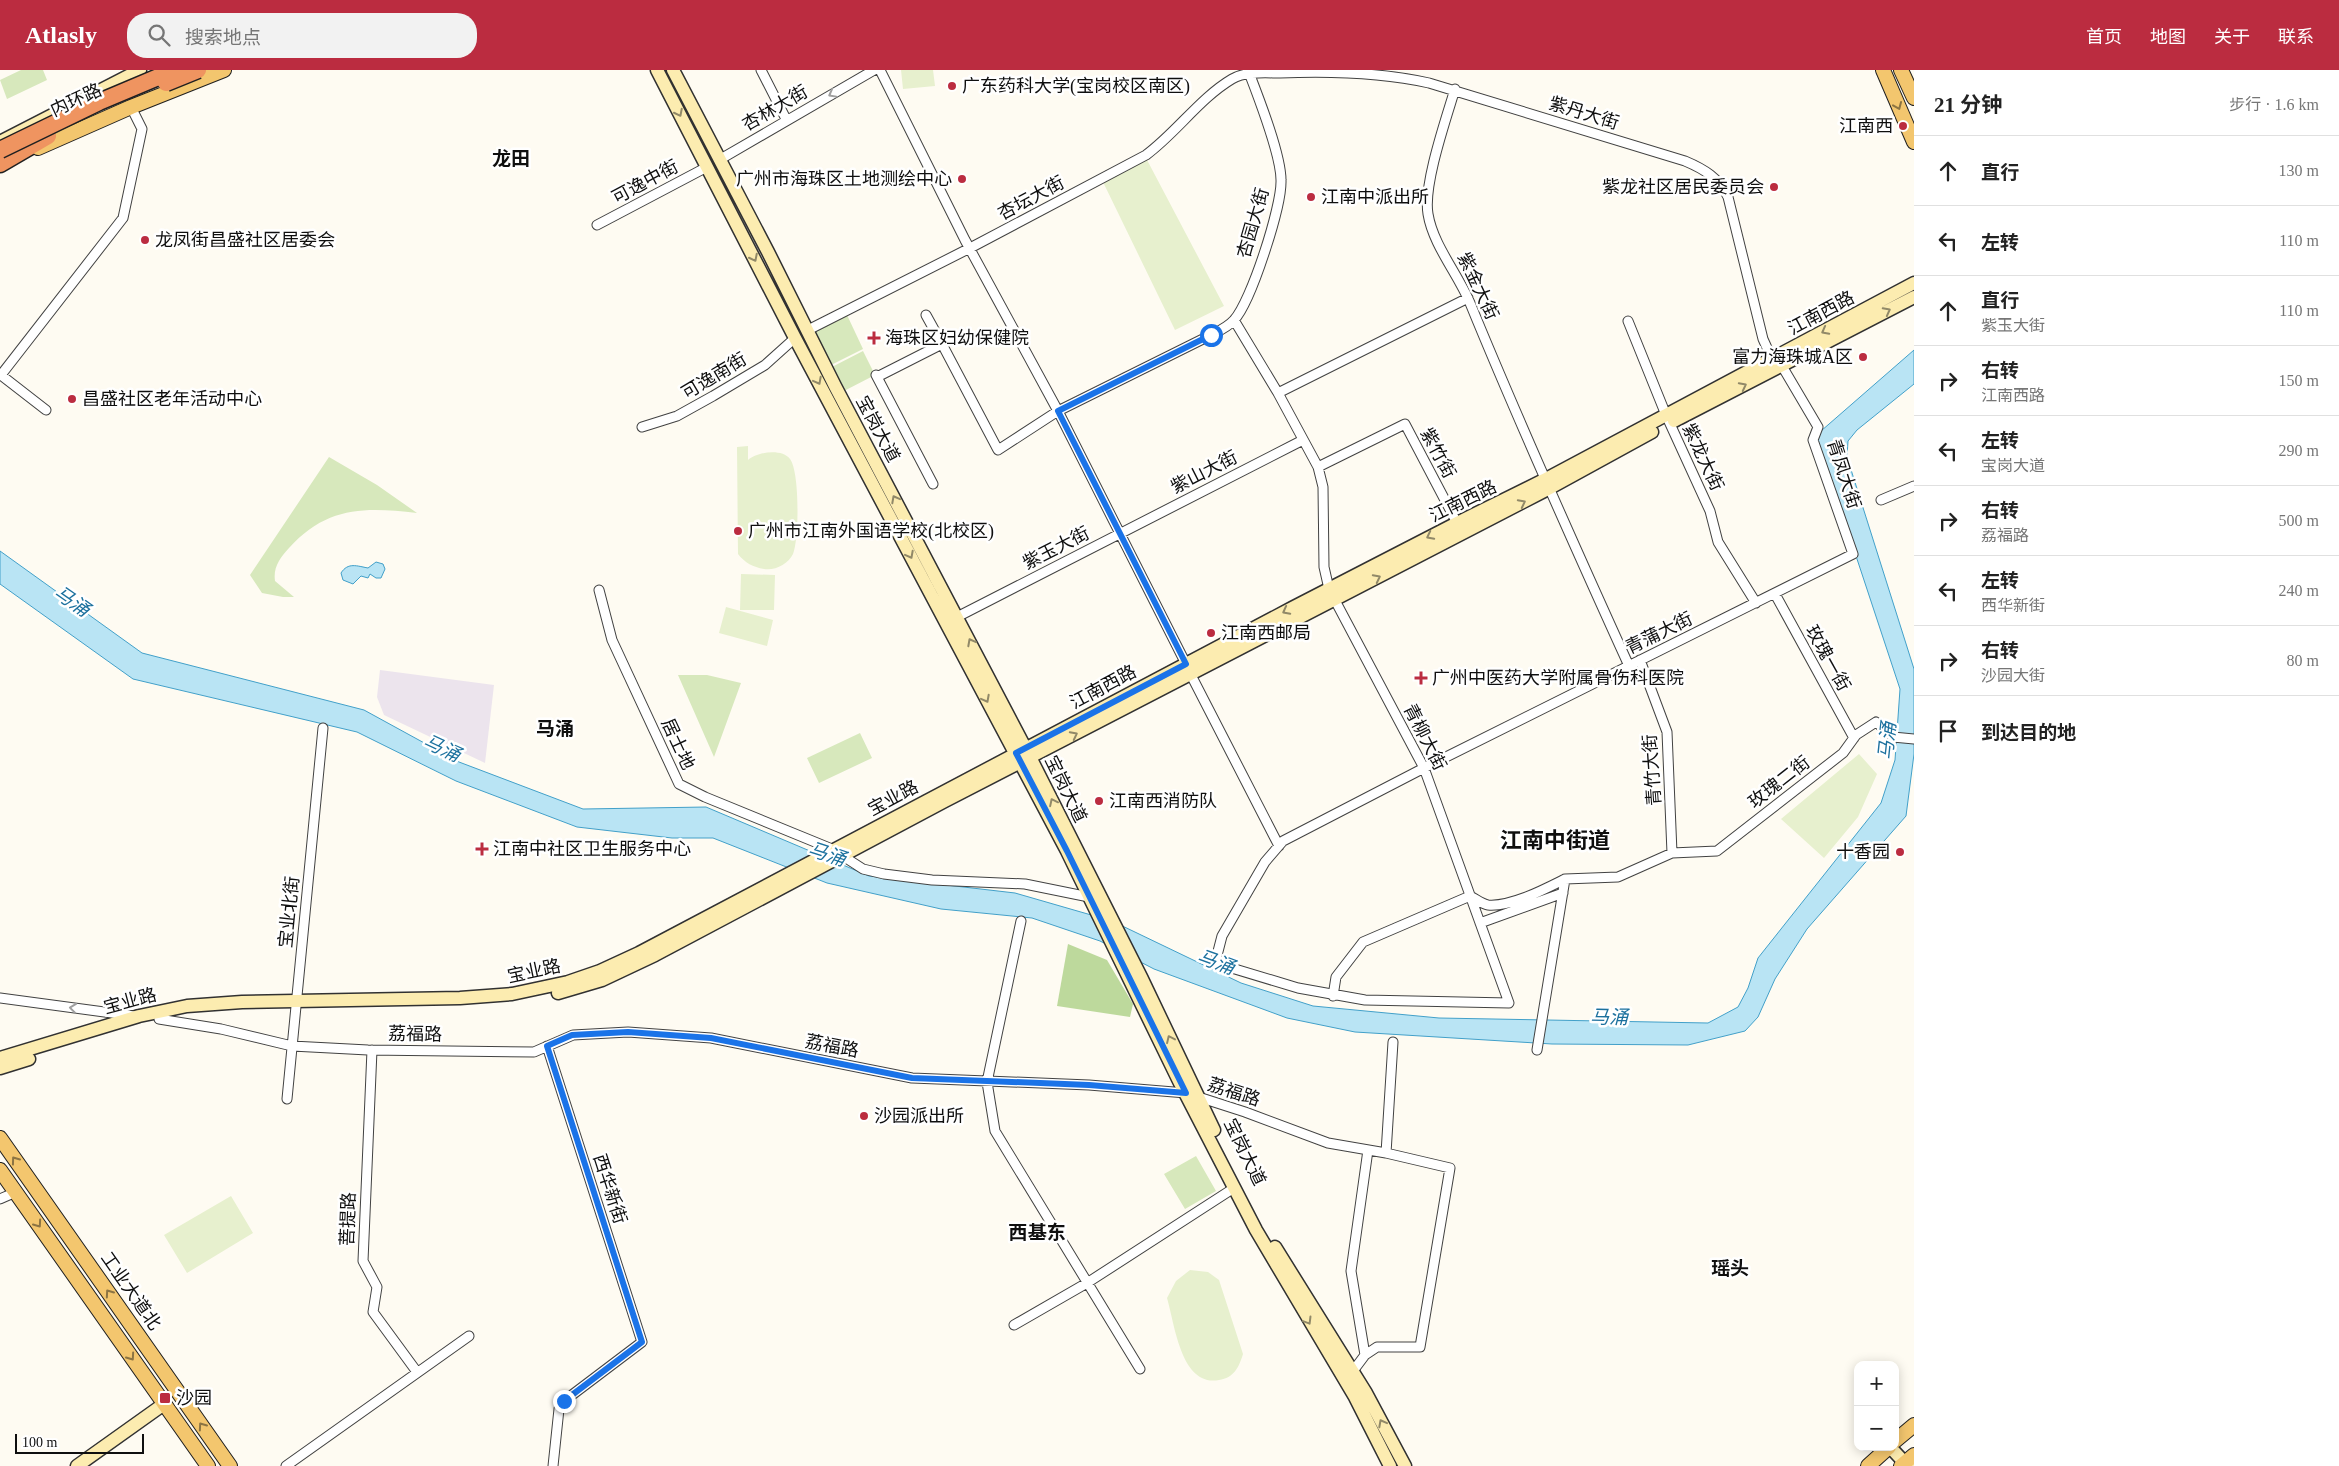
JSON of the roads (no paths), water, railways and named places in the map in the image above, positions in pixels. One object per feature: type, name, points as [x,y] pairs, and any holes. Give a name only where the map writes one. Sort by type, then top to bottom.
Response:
[{"type":"highway","points":[[0,150],[86,100],[152,70]]},
{"type":"highway","name":"内环路","points":[[0,150],[85,109],[175,70]]},
{"type":"highway","name":"内环路","points":[[0,158],[42,129],[130,98],[198,70]]},
{"type":"highway","points":[[0,165],[42,129]]},
{"type":"main road","points":[[0,150],[42,129],[60,110],[140,70]]},
{"type":"main road","points":[[0,142],[42,129],[183,74],[224,70]]},
{"type":"main road","name":"宝岗大道","points":[[656,70],[795,338],[1023,755],[1142,979],[1266,1231],[1353,1370],[1405,1466]]},
{"type":"main road","name":"宝岗大道","points":[[673,70],[808,330],[835,386],[958,617],[1023,755]]},
{"type":"main road","points":[[1884,70],[1914,142]]},
{"type":"main road","points":[[1901,70],[1914,98]]},
{"type":"main road","points":[[0,165],[131,107],[183,74]]},
{"type":"main road","points":[[0,171],[22,155]]},
{"type":"main road","name":"江南西路","points":[[1023,755],[1331,594],[1457,523],[1546,485],[1777,363],[1914,283]]},
{"type":"main road","points":[[1777,363],[1914,297]]},
{"type":"main road","points":[[795,338],[808,330]]},
{"type":"main road","points":[[1331,594],[1546,485]]},
{"type":"main road","name":"宝业路","points":[[0,1068],[159,1020],[214,1011],[296,1005],[489,996],[561,984],[624,960],[837,854],[1023,755]]},
{"type":"main road","name":"宝岗大道","points":[[1071,848],[1089,897],[1234,1188],[1281,1275],[1355,1397],[1390,1466]]},
{"type":"main road","name":"宝业路","points":[[0,1058],[139,1016],[209,1004],[296,1005]]},
{"type":"main road","name":"工业大道北","points":[[0,1138],[230,1466]]},
{"type":"main road","points":[[0,1170],[208,1466]]},
{"type":"main road","points":[[77,1466],[164,1404]]},
{"type":"main road","points":[[1899,1438],[1914,1425]]},
{"type":"main road","points":[[1868,1466],[1885,1451]]},
{"type":"main road","points":[[1894,1451],[1908,1462]]},
{"type":"street","points":[[761,70],[786,119]]},
{"type":"street","name":"杏林大街","points":[[719,160],[786,119],[874,70]]},
{"type":"street","points":[[880,70],[969,248],[1058,411],[1279,846]]},
{"type":"street","name":"紫丹大街","points":[[1249,72],[1311,71],[1388,76],[1455,89],[1685,161],[1710,174],[1720,184],[1728,197],[1758,326],[1777,363]]},
{"type":"street","name":"杏坛大街","points":[[808,330],[1146,155],[1171,135],[1220,88],[1232,79],[1249,72]]},
{"type":"street","name":"杏园大街","points":[[1234,320],[1255,275],[1275,218],[1281,192],[1280,166],[1249,72]]},
{"type":"street","name":"紫金大街","points":[[1455,89],[1440,139],[1428,196],[1428,213],[1432,229],[1468,298],[1546,485]]},
{"type":"street","points":[[46,410],[2,375],[123,218],[142,129],[131,107]]},
{"type":"street","name":"可逸中街","points":[[597,225],[707,167]]},
{"type":"street","points":[[1278,393],[1468,298]]},
{"type":"street","points":[[926,315],[998,450],[1058,411],[1211,335],[1234,320],[1278,393],[1318,466],[1323,487],[1324,567],[1331,594]]},
{"type":"street","name":"紫龙大街","points":[[1628,321],[1668,419],[1710,511],[1718,542],[1756,603]]},
{"type":"street","name":"可逸南街","points":[[642,427],[677,416],[713,396],[764,365],[795,338]]},
{"type":"street","points":[[933,484],[876,376],[942,344]]},
{"type":"street","name":"青凤大街","points":[[1777,363],[1818,428],[1813,440],[1853,554]]},
{"type":"street","name":"紫竹街","points":[[1318,466],[1405,424],[1457,523]]},
{"type":"street","name":"紫山大街","points":[[1120,534],[1303,440]]},
{"type":"street","points":[[1546,485],[1629,666]]},
{"type":"street","points":[[1881,500],[1914,486]]},
{"type":"street","name":"紫玉大街","points":[[958,617],[1120,534]]},
{"type":"street","name":"青蒲大街","points":[[1332,996],[1298,988],[1216,963],[1222,936],[1265,862],[1279,846],[1306,828],[1853,554]]},
{"type":"street","name":"居士地","points":[[598,590],[612,640],[679,784],[837,854],[863,869],[884,874],[932,880],[1025,884],[1089,897]]},
{"type":"street","name":"青柳大街","points":[[1331,594],[1424,768],[1508,1003],[1365,1000],[1332,996]]},
{"type":"street","name":"玫瑰一街","points":[[1774,594],[1854,738]]},
{"type":"street","name":"青竹大街","points":[[1640,660],[1667,732],[1672,853]]},
{"type":"street","name":"玫瑰二街","points":[[1672,853],[1717,851],[1843,752],[1854,738],[1876,722],[1893,737],[1914,738]]},
{"type":"street","name":"宝业北街","points":[[287,1099],[323,728]]},
{"type":"street","points":[[1332,996],[1336,977],[1364,942],[1470,896],[1486,905],[1500,904],[1539,892],[1565,878],[1618,877],[1672,853]]},
{"type":"street","points":[[1537,1050],[1565,878]]},
{"type":"street","points":[[1480,923],[1563,893]]},
{"type":"street","points":[[1020,921],[987,1082],[994,1131],[1140,1369]]},
{"type":"street","points":[[0,998],[139,1016]]},
{"type":"street","name":"荔福路","points":[[159,1020],[221,1030],[292,1046],[372,1050],[534,1052],[572,1035],[628,1032],[702,1038],[912,1078],[1089,1085],[1186,1093],[1245,1112],[1328,1143],[1386,1152],[1450,1168],[1420,1347],[1377,1347],[1366,1355]]},
{"type":"street","points":[[1386,1152],[1393,1042]]},
{"type":"street","name":"西华新街","points":[[547,1046],[642,1342],[564,1401],[559,1410],[554,1466]]},
{"type":"street","name":"菩提路","points":[[372,1050],[363,1261],[377,1287],[374,1312],[417,1372]]},
{"type":"street","points":[[1353,1370],[1366,1355],[1351,1271],[1368,1150]]},
{"type":"street","points":[[1014,1325],[1087,1283],[1234,1188]]},
{"type":"street","points":[[0,1198],[16,1192]]},
{"type":"street","points":[[286,1466],[470,1336]]},
{"type":"water","points":[[1914,350],[1914,384],[1857,430],[1848,441],[1847,457],[1914,669],[1914,754],[1906,816],[1807,929],[1775,979],[1758,1017],[1745,1031],[1688,1045],[1552,1044],[1355,1032],[1287,1018],[1154,969],[1100,941],[1032,918],[941,909],[827,883],[713,838],[672,838],[577,827],[456,781],[357,732],[133,679],[0,584],[0,551],[142,653],[364,710],[459,762],[583,809],[706,807],[869,876],[1015,893],[1112,921],[1241,983],[1313,1006],[1439,1018],[1708,1023],[1738,1007],[1748,988],[1758,958],[1881,803],[1895,760],[1900,689],[1817,438],[1821,431]]},
{"type":"water","points":[[376,562],[383,564],[385,569],[381,578],[376,578],[370,574],[368,578],[361,576],[353,584],[343,580],[341,573],[347,567],[368,568]]},
{"type":"place","name":"广东药科大学(宝岗校区南区)","points":[[952,86]]},
{"type":"place","name":"江南西","points":[[1903,126]]},
{"type":"place","name":"广州市海珠区土地测绘中心","points":[[962,179]]},
{"type":"place","name":"紫龙社区居民委员会","points":[[1774,187]]},
{"type":"place","name":"江南中派出所","points":[[1311,197]]},
{"type":"place","name":"龙凤街昌盛社区居委会","points":[[145,240]]},
{"type":"place","name":"海珠区妇幼保健院","points":[[874,338]]},
{"type":"place","name":"富力海珠城A区","points":[[1863,357]]},
{"type":"place","name":"昌盛社区老年活动中心","points":[[72,399]]},
{"type":"place","name":"广州市江南外国语学校(北校区)","points":[[738,531]]},
{"type":"place","name":"江南西邮局","points":[[1211,633]]},
{"type":"place","name":"广州中医药大学附属骨伤科医院","points":[[1421,678]]},
{"type":"place","name":"江南西消防队","points":[[1099,801]]},
{"type":"place","name":"江南中社区卫生服务中心","points":[[482,849]]},
{"type":"place","name":"十香园","points":[[1900,852]]},
{"type":"place","name":"沙园派出所","points":[[864,1116]]},
{"type":"place","name":"沙园","points":[[165,1398]]},
{"type":"district","name":"龙田","points":[[511,158]]},
{"type":"district","name":"马涌","points":[[555,728]]},
{"type":"district","name":"江南中街道","points":[[1555,840]]},
{"type":"district","name":"西基东","points":[[1037,1232]]},
{"type":"district","name":"瑶头","points":[[1730,1268]]}]
